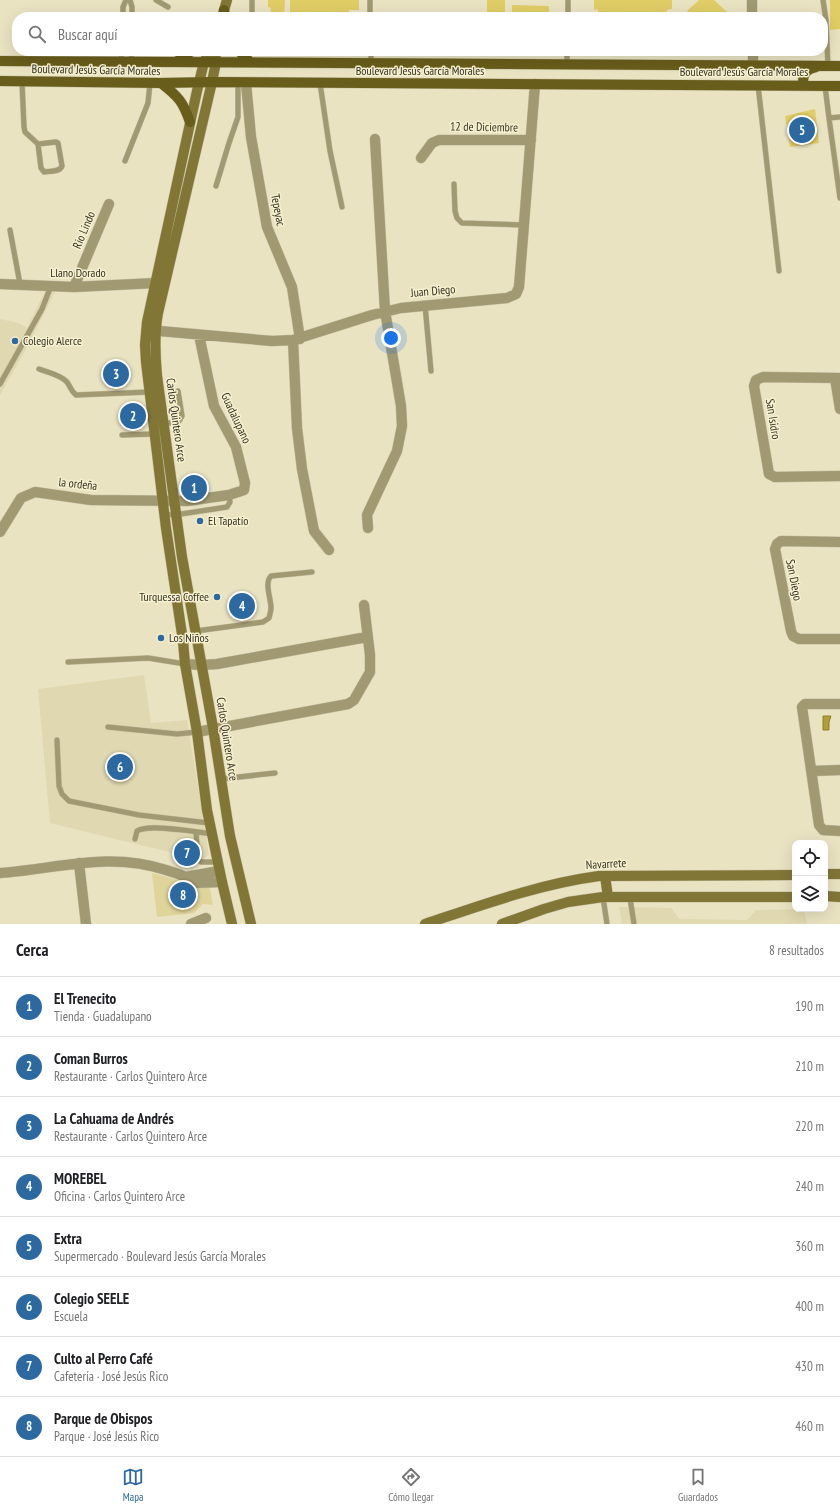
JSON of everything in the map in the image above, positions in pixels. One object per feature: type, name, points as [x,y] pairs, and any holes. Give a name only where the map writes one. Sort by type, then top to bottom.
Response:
[{"type":"main road","points":[[225,12],[227,0]]},
{"type":"main road","points":[[176,62],[185,56]]},
{"type":"main road","name":"Carlos Quintero Arce","points":[[207,56],[204,62],[190,122],[180,196],[158,313],[151,330],[175,501],[213,728],[220,779],[230,836],[251,924]]},
{"type":"main road","name":"Carlos Quintero Arce","points":[[216,56],[212,82],[156,283],[151,330],[146,351],[149,392],[162,500],[183,641],[185,664],[197,732],[209,823],[232,924]]},
{"type":"main road","points":[[244,56],[250,62]]},
{"type":"main road","name":"Boulevard Jesús García Morales","points":[[0,61],[840,66]]},
{"type":"main road","points":[[804,86],[803,77],[807,70],[828,66]]},
{"type":"main road","name":"Boulevard Jesús García Morales","points":[[0,81],[161,84],[212,82],[840,86]]},
{"type":"main road","points":[[161,84],[179,98],[184,106],[190,122]]},
{"type":"main road","points":[[828,874],[840,874]]},
{"type":"main road","name":"Navarrete","points":[[425,924],[533,889],[573,880],[605,876],[792,875]]},
{"type":"main road","points":[[605,876],[606,897]]},
{"type":"main road","points":[[502,924],[568,902],[606,897],[792,896]]},
{"type":"main road","points":[[828,896],[840,897]]},
{"type":"street","points":[[752,0],[752,12]]},
{"type":"street","points":[[753,56],[753,65]]},
{"type":"street","name":"Tepeyac","points":[[242,83],[267,227],[288,274],[292,287],[296,339],[298,428],[302,469],[314,531],[329,550]]},
{"type":"street","name":"Juan Diego","points":[[151,330],[272,341],[296,339],[385,311],[425,305],[512,297],[516,294],[519,287],[535,84]]},
{"type":"street","points":[[368,528],[367,515],[397,451],[402,426],[402,406],[385,311],[375,139]]},
{"type":"street","name":"12 de Diciembre","points":[[421,158],[432,143],[439,140],[531,140]]},
{"type":"street","name":"Rio Lindo","points":[[74,287],[110,204]]},
{"type":"street","name":"Llano Dorado","points":[[0,284],[74,287],[156,283]]},
{"type":"street","name":"Guadalupano","points":[[175,501],[230,496],[244,490],[245,483],[236,447],[214,406],[199,335]]},
{"type":"street","name":"San Isidro","points":[[838,378],[763,377],[756,380],[754,386],[769,474],[775,477],[840,476]]},
{"type":"street","points":[[838,378],[840,409]]},
{"type":"street","name":"la ordeña","points":[[0,532],[21,498],[35,492],[91,500],[175,501]]},
{"type":"street","name":"San Diego","points":[[840,544],[781,541],[775,548],[793,636],[799,639],[840,639]]},
{"type":"street","points":[[197,732],[348,704],[354,700],[370,672],[370,655],[364,605]]},
{"type":"street","points":[[185,664],[202,666],[217,664],[367,637]]},
{"type":"street","points":[[840,704],[803,705],[802,707],[820,828],[823,830],[840,831]]},
{"type":"street","points":[[812,771],[840,770]]},
{"type":"street","points":[[0,873],[79,863],[122,861],[157,867],[186,877],[193,883],[222,882]]},
{"type":"street","points":[[79,863],[86,924]]},
{"type":"street","points":[[186,877],[205,874],[218,867]]},
{"type":"street","points":[[191,924],[206,918]]},
{"type":"lane","points":[[122,12],[126,0]]},
{"type":"lane","points":[[130,0],[132,12]]},
{"type":"lane","points":[[156,0],[168,7]]},
{"type":"lane","points":[[252,0],[252,12]]},
{"type":"lane","points":[[370,0],[370,12]]},
{"type":"lane","points":[[568,0],[568,12]]},
{"type":"lane","points":[[823,0],[824,12]]},
{"type":"lane","points":[[124,56],[126,62]]},
{"type":"lane","points":[[126,62],[129,56]]},
{"type":"lane","points":[[371,56],[371,64]]},
{"type":"lane","points":[[567,65],[568,56]]},
{"type":"lane","points":[[827,56],[828,66]]},
{"type":"lane","points":[[22,82],[25,132],[38,144],[42,170],[44,172],[59,170],[62,166],[58,143],[38,144]]},
{"type":"lane","points":[[125,161],[148,103],[150,83]]},
{"type":"lane","points":[[216,186],[228,143],[238,117],[242,83]]},
{"type":"lane","points":[[320,83],[330,151],[342,207]]},
{"type":"lane","points":[[758,85],[779,271]]},
{"type":"lane","points":[[825,86],[840,198]]},
{"type":"lane","points":[[829,118],[840,117]]},
{"type":"lane","points":[[454,184],[455,211],[457,218],[462,223],[524,225]]},
{"type":"lane","points":[[10,230],[20,284]]},
{"type":"lane","points":[[0,384],[42,309],[52,286]]},
{"type":"lane","points":[[425,305],[431,371]]},
{"type":"lane","points":[[39,369],[68,382],[72,392],[76,395],[149,392]]},
{"type":"lane","points":[[164,424],[179,421],[181,419],[182,416],[178,391]]},
{"type":"lane","points":[[122,436],[154,434]]},
{"type":"lane","points":[[164,515],[227,507],[230,502],[230,496]]},
{"type":"lane","points":[[196,631],[263,622],[269,618],[271,608],[268,584],[269,578],[272,576],[312,572]]},
{"type":"lane","points":[[68,662],[148,658],[185,664]]},
{"type":"lane","points":[[108,727],[176,734],[197,732]]},
{"type":"lane","points":[[58,740],[59,786],[62,794],[69,801],[139,815],[209,823]]},
{"type":"lane","points":[[220,779],[275,773]]},
{"type":"lane","points":[[135,839],[137,831],[141,828],[154,827],[212,834]]},
{"type":"lane","points":[[196,832],[198,859],[202,862],[218,867]]},
{"type":"lane","points":[[606,897],[607,924]]},
{"type":"lane","points":[[630,898],[634,924]]},
{"type":"shaded area","name":"Colegio Alerce","points":[[55,292],[24,353],[0,395],[0,319],[19,323],[27,328],[44,293]]},
{"type":"shaded area","points":[[144,675],[151,723],[187,720],[209,855],[202,860],[50,823],[38,689]]},
{"type":"shaded area","points":[[823,716],[831,716],[829,730],[823,730]]},
{"type":"shaded area","points":[[152,873],[181,881],[209,884],[213,905],[203,904],[194,913],[157,917]]},
{"type":"shaded area","points":[[619,907],[671,908],[679,919],[747,920],[756,910],[792,909],[792,912],[805,912],[807,924],[622,924]]},
{"type":"building","points":[[268,0],[285,0],[284,12],[271,12],[271,8],[268,7]]},
{"type":"building","points":[[290,0],[359,0],[359,10],[349,10],[349,12],[290,12]]},
{"type":"building","points":[[487,0],[505,0],[505,12],[487,12]]},
{"type":"building","points":[[594,0],[672,0],[672,9],[667,10],[667,12],[598,12],[598,9],[594,10]]},
{"type":"building","points":[[699,0],[714,0],[727,12],[688,12],[687,11]]},
{"type":"building","points":[[830,0],[840,0],[840,29],[830,30]]},
{"type":"building","points":[[512,5],[549,6],[549,12],[512,12]]},
{"type":"building","points":[[815,109],[819,143],[790,147],[785,116]]},
{"type":"place","name":"Extra","points":[[802,130]]},
{"type":"place","name":"Colegio Alerce","points":[[15,341]]},
{"type":"place","name":"La Cahuama de Andrés","points":[[116,374]]},
{"type":"place","name":"Coman Burros","points":[[133,416]]},
{"type":"place","name":"El Trenecito","points":[[194,488]]},
{"type":"place","name":"El Tapatío","points":[[200,521]]},
{"type":"place","name":"Turquessa Coffee","points":[[217,597]]},
{"type":"place","name":"MOREBEL","points":[[242,606]]},
{"type":"place","name":"Los Niños","points":[[161,638]]},
{"type":"place","name":"Colegio SEELE","points":[[120,767]]},
{"type":"place","name":"Culto al Perro Café","points":[[187,853]]},
{"type":"place","name":"Parque de Obispos","points":[[183,895]]}]
